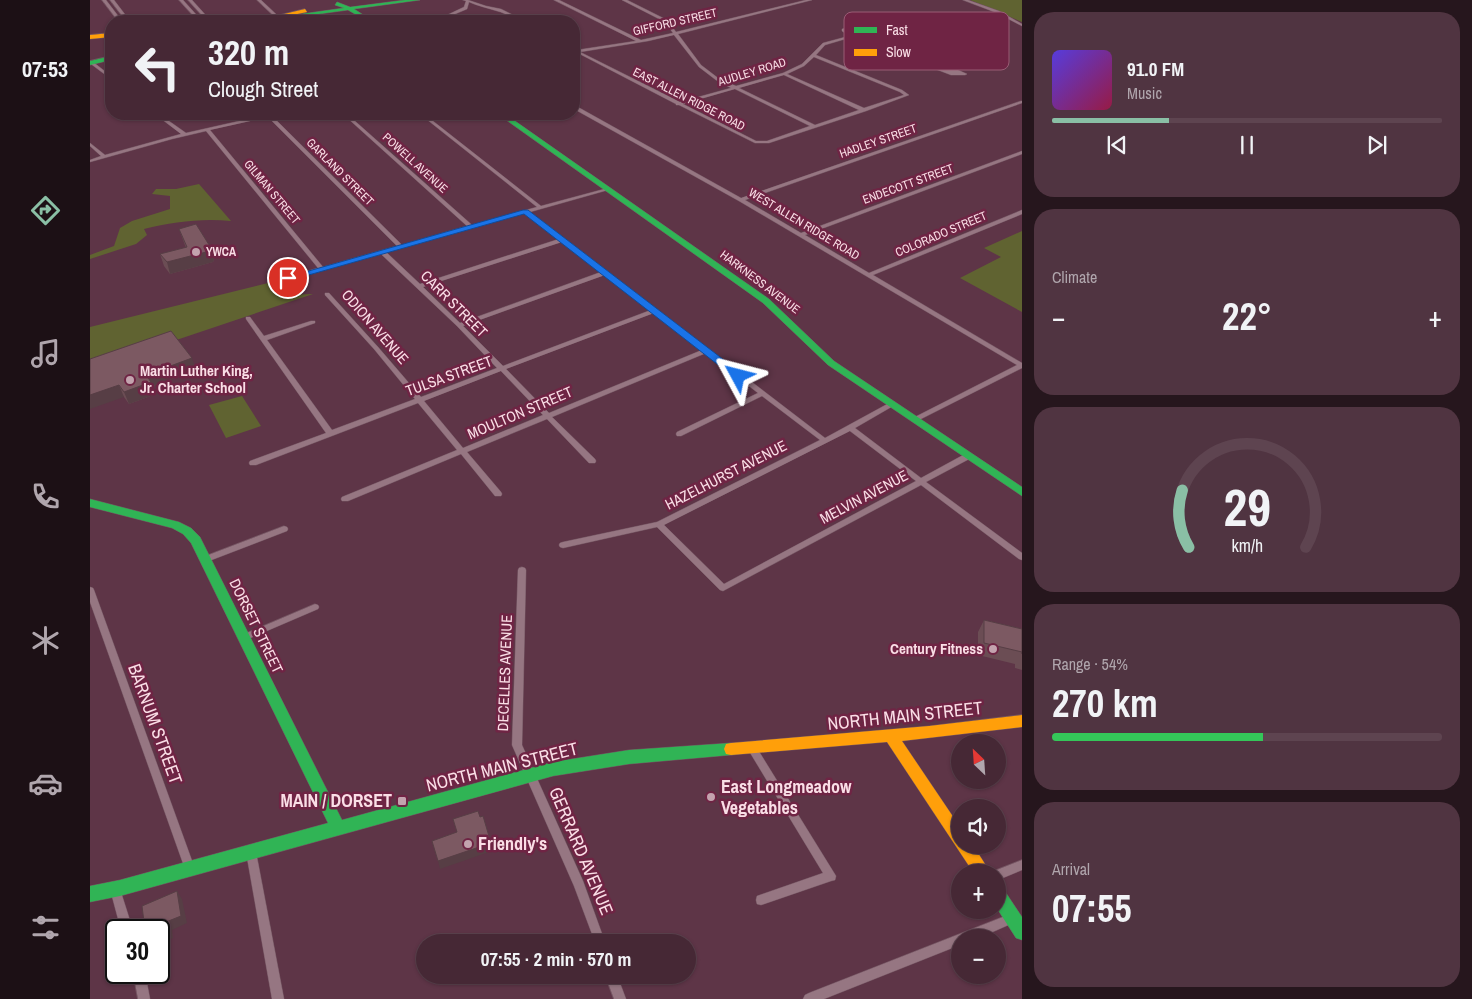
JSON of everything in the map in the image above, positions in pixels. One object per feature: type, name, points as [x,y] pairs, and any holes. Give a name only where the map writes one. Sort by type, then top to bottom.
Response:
[{"type":"main road","points":[[305,15],[362,0]]},
{"type":"main road","points":[[343,4],[417,0]]},
{"type":"main road","points":[[343,4],[360,15]]},
{"type":"main road","points":[[90,37],[105,36]]},
{"type":"main road","points":[[91,63],[105,60]]},
{"type":"main road","name":"HARKNESS AVENUE","points":[[509,120],[766,300],[789,319],[812,347],[824,358],[1022,492]]},
{"type":"main road","name":"DORSET STREET","points":[[90,503],[181,527],[193,536],[339,828]]},
{"type":"main road","name":"NORTH MAIN STREET","points":[[90,894],[190,869],[530,774],[616,759],[752,748],[1022,721]]},
{"type":"main road","points":[[890,735],[951,826]]},
{"type":"main road","points":[[1006,909],[1022,932]]},
{"type":"street","points":[[104,0],[115,15]]},
{"type":"street","points":[[112,0],[123,15]]},
{"type":"street","points":[[181,0],[195,15]]},
{"type":"street","points":[[190,0],[204,15]]},
{"type":"street","points":[[259,0],[271,15]]},
{"type":"street","points":[[556,0],[640,42]]},
{"type":"street","points":[[624,0],[664,19],[677,33],[700,66],[717,79],[814,126]]},
{"type":"street","name":"GIFFORD STREET","points":[[580,50],[640,42],[806,0]]},
{"type":"street","points":[[965,0],[998,12]]},
{"type":"street","points":[[463,10],[467,6],[466,1],[485,8]]},
{"type":"street","points":[[450,15],[463,10],[485,8],[498,9],[510,15]]},
{"type":"street","points":[[1009,18],[1022,24]]},
{"type":"street","name":"AUDLEY ROAD","points":[[678,104],[784,74],[801,66],[824,44],[844,38]]},
{"type":"street","name":"EAST ALLEN RIDGE ROAD","points":[[580,54],[755,142],[767,142],[907,95],[903,91],[850,70]]},
{"type":"street","name":"EAST ALLEN RIDGE ROAD","points":[[813,55],[844,67]]},
{"type":"street","points":[[91,63],[105,74]]},
{"type":"street","points":[[784,74],[864,110]]},
{"type":"street","name":"HADLEY STREET","points":[[741,200],[1022,102]]},
{"type":"street","name":"WEST ALLEN RIDGE ROAD","points":[[580,110],[741,200],[1021,365]]},
{"type":"street","points":[[165,120],[185,135]]},
{"type":"street","points":[[90,161],[244,120]]},
{"type":"street","name":"GARLAND STREET","points":[[273,120],[400,246]]},
{"type":"street","name":"POWELL AVENUE","points":[[352,120],[471,227]]},
{"type":"street","points":[[430,120],[540,207]]},
{"type":"street","name":"GILMAN STREET","points":[[206,130],[322,268]]},
{"type":"street","points":[[90,144],[104,157]]},
{"type":"street","name":"ENDECOTT STREET","points":[[801,235],[1022,152]]},
{"type":"street","points":[[288,278],[606,189]]},
{"type":"street","points":[[525,211],[825,441]]},
{"type":"street","name":"COLORADO STREET","points":[[869,275],[1022,212]]},
{"type":"street","points":[[420,286],[562,240]]},
{"type":"street","name":"CARR STREET","points":[[382,251],[420,286],[592,460]]},
{"type":"street","points":[[459,325],[605,273]]},
{"type":"street","name":"ODION AVENUE","points":[[327,294],[498,494]]},
{"type":"street","name":"TULSA STREET","points":[[252,463],[654,311]]},
{"type":"street","points":[[248,318],[331,434]]},
{"type":"street","points":[[263,339],[313,322]]},
{"type":"street","name":"MOULTON STREET","points":[[345,500],[706,351]]},
{"type":"street","points":[[915,420],[1021,365]]},
{"type":"street","points":[[679,434],[762,394]]},
{"type":"street","name":"HAZELHURST AVENUE","points":[[563,545],[659,524],[825,441],[891,404]]},
{"type":"street","points":[[850,428],[1022,557]]},
{"type":"street","name":"MELVIN AVENUE","points":[[659,524],[723,588],[968,456]]},
{"type":"street","points":[[206,559],[284,530]]},
{"type":"street","name":"DECELLES AVENUE","points":[[522,570],[516,732],[517,745],[530,774]]},
{"type":"street","name":"BARNUM STREET","points":[[90,590],[190,869]]},
{"type":"street","points":[[244,637],[315,607]]},
{"type":"street","points":[[752,748],[831,876],[761,900]]},
{"type":"street","name":"GERRARD AVENUE","points":[[530,774],[579,885],[597,934]]},
{"type":"street","points":[[251,852],[278,999]]},
{"type":"street","points":[[1006,872],[1022,865]]},
{"type":"street","points":[[115,889],[124,919]]},
{"type":"street","points":[[986,929],[1012,918]]},
{"type":"street","points":[[809,999],[951,943]]},
{"type":"street","points":[[141,984],[144,999]]},
{"type":"street","points":[[614,984],[620,999]]},
{"type":"green space","points":[[970,0],[1022,0],[1022,22],[1009,16],[1009,12],[998,12]]},
{"type":"green space","points":[[199,184],[231,221],[187,221],[144,229],[147,235],[136,244],[90,259],[90,255],[114,246],[120,228],[132,221],[170,209],[170,196],[152,194],[156,189],[176,189]]},
{"type":"green space","points":[[1022,231],[1022,312],[960,278],[1001,257],[984,248]]},
{"type":"green space","points":[[268,283],[272,292],[286,295],[313,294],[90,369],[90,327]]},
{"type":"green space","points":[[242,396],[261,426],[226,438],[209,405]]},
{"type":"building","points":[[196,224],[211,248],[210,251],[167,262],[160,254],[187,247],[179,229]]},
{"type":"building","name":"Martin Luther King, Jr. Charter School","points":[[171,331],[192,358],[146,375],[151,382],[124,392],[119,385],[90,395],[90,359]]},
{"type":"building","points":[[984,620],[1022,629],[1022,652],[984,643]]},
{"type":"building","name":"Friendly's","points":[[478,811],[480,817],[483,816],[491,843],[438,861],[432,841],[457,832],[453,819]]},
{"type":"building","points":[[177,891],[181,916],[170,920],[144,919],[142,906]]},
{"type":"traffic: fast","points":[[297,15],[417,0]]},
{"type":"traffic: fast","points":[[337,4],[345,6],[360,15]]},
{"type":"traffic: fast","points":[[90,63],[105,59]]},
{"type":"traffic: fast","points":[[510,120],[766,301],[831,363],[1022,492]]},
{"type":"traffic: fast","points":[[90,503],[175,525],[187,531],[196,540],[339,829]]},
{"type":"traffic: fast","points":[[90,894],[120,888],[553,769],[629,757],[731,749]]},
{"type":"traffic: fast","points":[[1006,908],[1022,932]]},
{"type":"traffic: slow","points":[[286,15],[305,11]]},
{"type":"traffic: slow","points":[[90,37],[105,36]]},
{"type":"traffic: slow","points":[[731,749],[929,732],[1022,721]]},
{"type":"traffic: slow","points":[[890,735],[951,826]]},
{"type":"traffic: slow","points":[[970,854],[977,864]]},
{"type":"place","name":"YWCA","points":[[196,252]]},
{"type":"place","name":"Martin Luther King, Jr. Charter School","points":[[130,380]]},
{"type":"place","name":"Century Fitness","points":[[993,649]]},
{"type":"place","name":"East Longmeadow Vegetables","points":[[711,797]]},
{"type":"place","name":"MAIN / DORSET","points":[[402,801]]},
{"type":"place","name":"Friendly's","points":[[468,844]]},
{"type":"route","points":[[288,278],[525,211],[738,376]]}]
